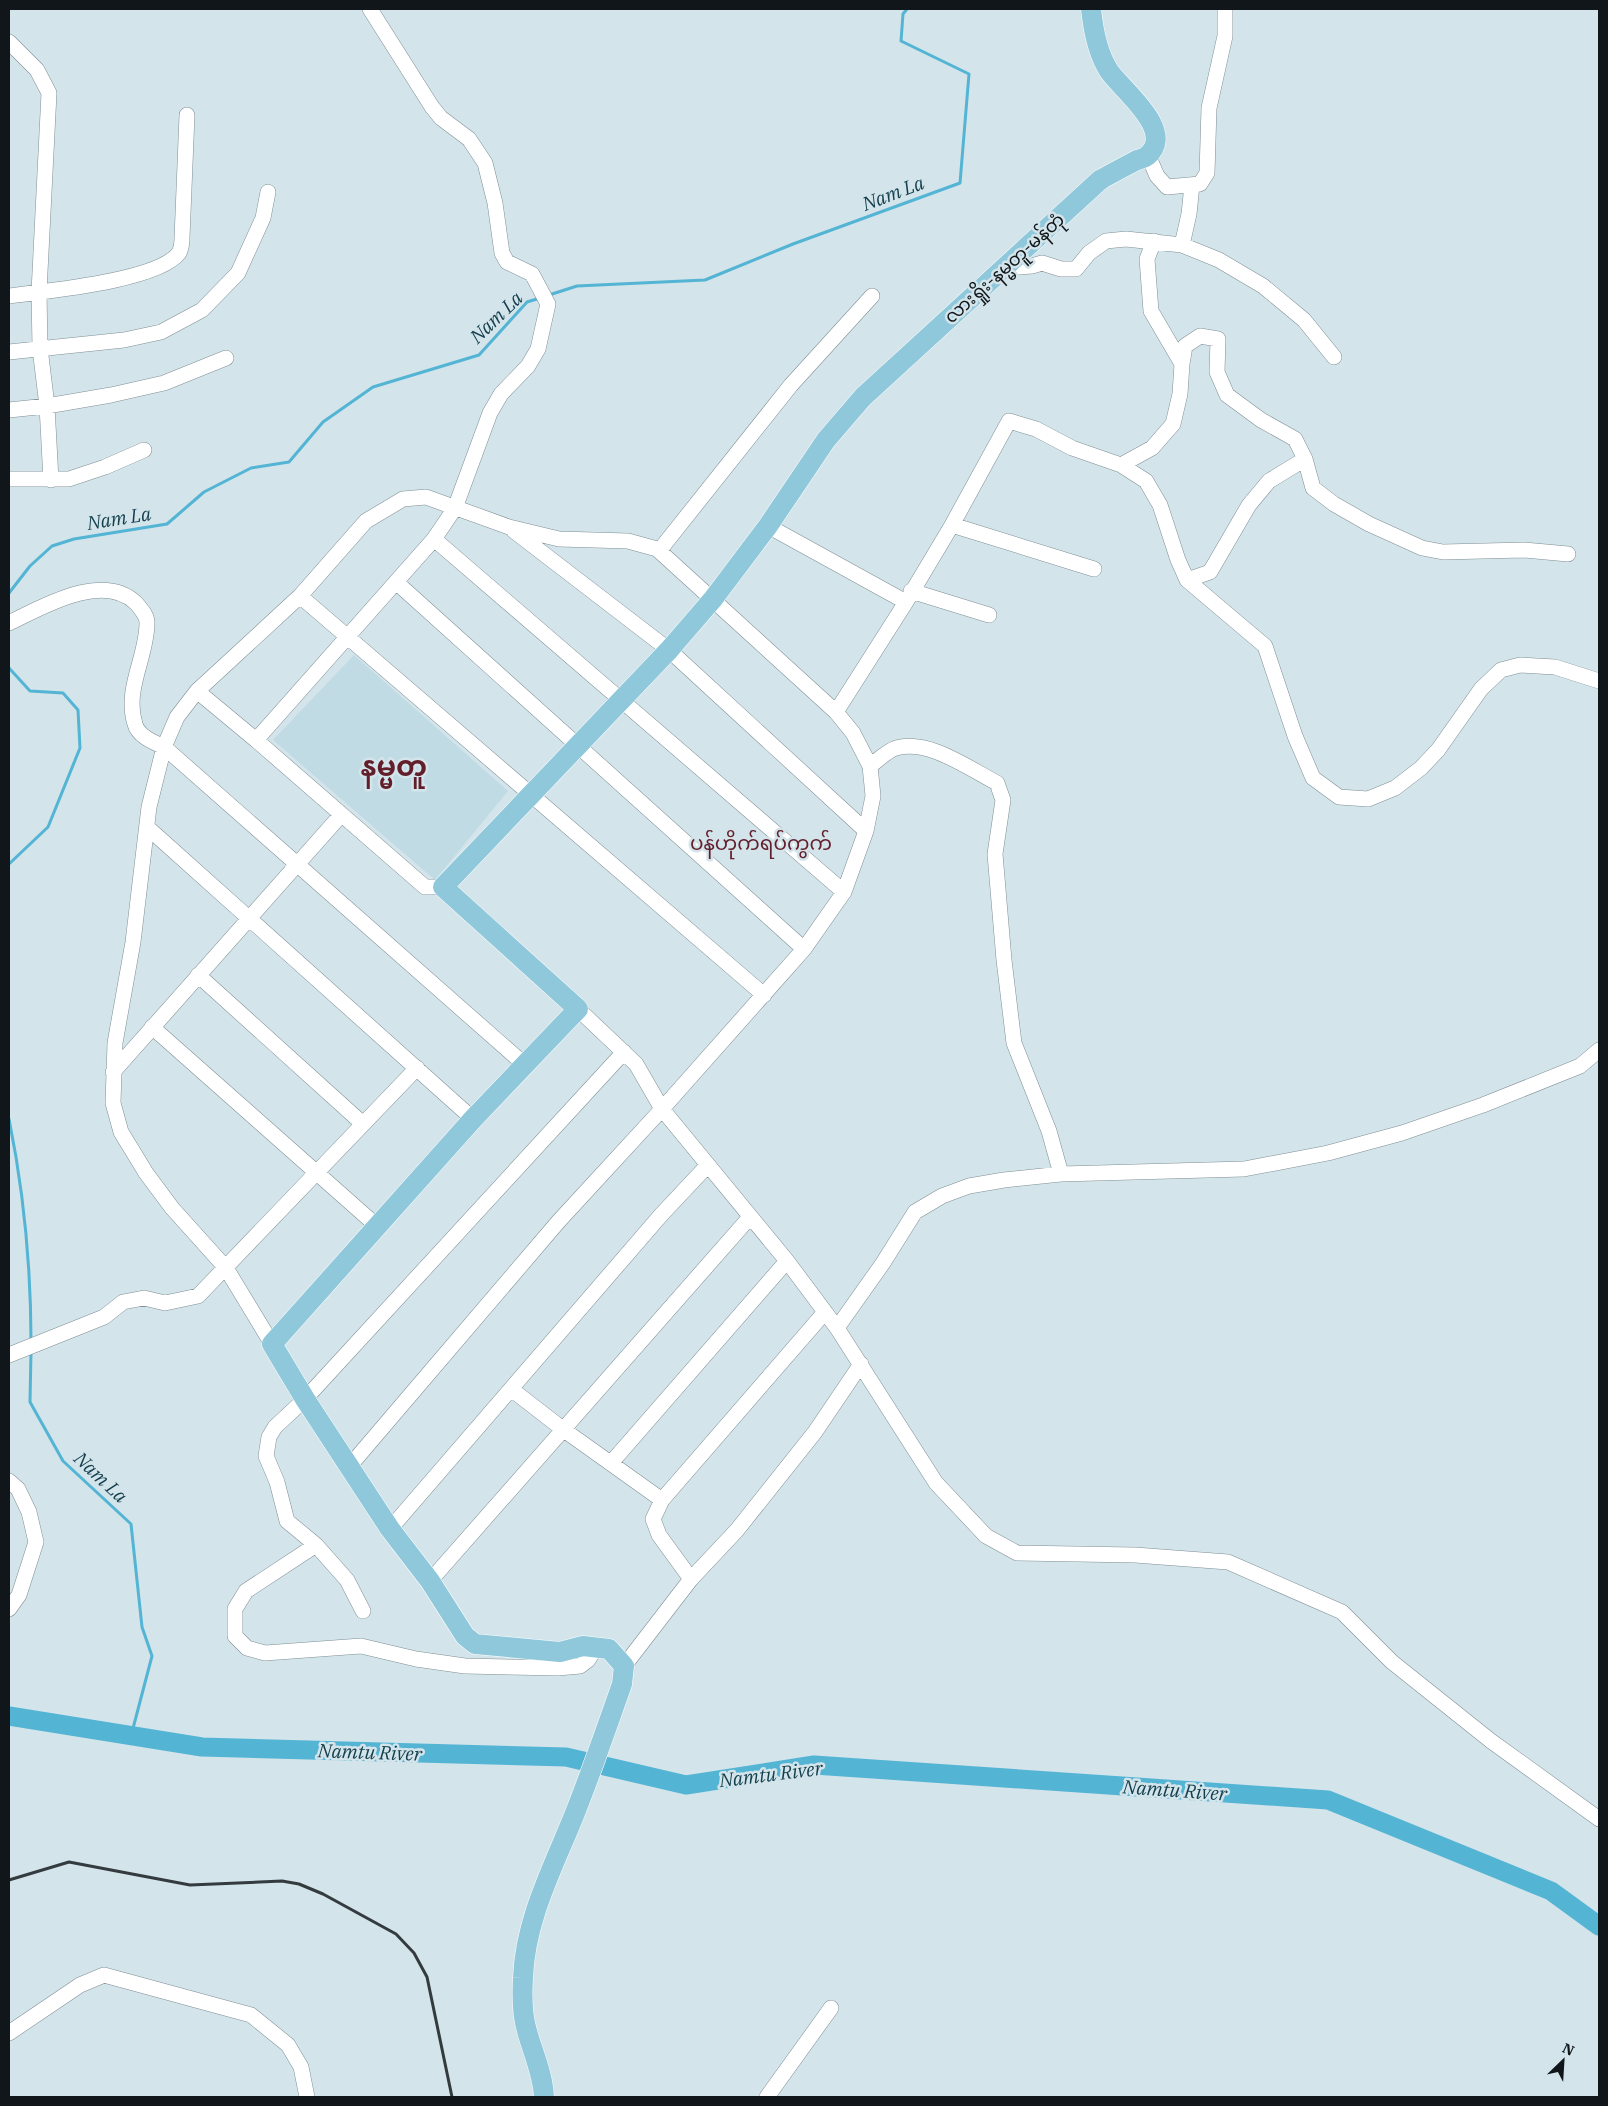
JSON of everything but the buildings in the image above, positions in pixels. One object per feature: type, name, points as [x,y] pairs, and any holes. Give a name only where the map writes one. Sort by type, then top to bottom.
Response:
[{"type":"main road","points":[[1091,9],[1093,29],[1108,70],[1134,98],[1151,122],[1156,142],[1148,155]]},
{"type":"main road","name":"လားရှိုး-နမ္မတူ-မန်တုံ","points":[[443,887],[669,650],[713,599],[768,526],[826,440],[863,397],[1100,180],[1112,172],[1148,155]]},
{"type":"main road","points":[[443,887],[578,1009],[474,1119],[272,1344],[348,1468],[390,1529],[430,1580],[466,1636],[475,1644],[560,1652],[583,1646],[609,1649],[623,1675],[575,1812],[544,1885],[532,1920],[522,1977],[526,2029],[543,2084],[544,2097]]},
{"type":"street","points":[[256,740],[434,539],[455,508],[490,413],[501,394],[528,366],[538,349],[547,302],[532,274],[507,262],[502,253],[495,203],[485,163],[469,139],[441,118],[432,107],[370,9]]},
{"type":"street","points":[[1148,155],[1157,176],[1167,187],[1200,184],[1207,173],[1209,108],[1224,36],[1225,9]]},
{"type":"street","points":[[9,42],[36,70],[49,94],[39,292],[40,348],[51,480]]},
{"type":"street","points":[[9,296],[98,284],[139,274],[168,262],[180,252],[187,115]]},
{"type":"street","points":[[1182,245],[1189,214],[1192,185]]},
{"type":"street","points":[[9,352],[124,340],[161,332],[202,310],[238,273],[262,218],[268,192]]},
{"type":"street","points":[[1004,268],[1032,266],[1042,263],[1061,270],[1076,269],[1090,253],[1106,241],[1126,238],[1182,245],[1219,260],[1263,286],[1304,320],[1334,358]]},
{"type":"street","points":[[1154,241],[1147,259],[1151,311],[1182,364]]},
{"type":"street","points":[[659,550],[791,385],[872,296]]},
{"type":"street","points":[[1121,465],[1152,448],[1173,424],[1180,394],[1185,346],[1200,336],[1218,339],[1217,372],[1227,395],[1261,420],[1295,440],[1305,459],[1313,488],[1334,504],[1369,524],[1422,548],[1443,552],[1524,550],[1568,554]]},
{"type":"street","points":[[9,410],[112,395],[164,383],[226,358]]},
{"type":"street","points":[[836,712],[952,525],[1009,421],[1036,430],[1072,448],[1121,465],[1146,481],[1160,505],[1178,560],[1187,580],[1265,646],[1295,736],[1313,778],[1339,797],[1368,799],[1395,788],[1421,768],[1438,750],[1481,689],[1501,670],[1520,665],[1555,668],[1599,681]]},
{"type":"street","points":[[9,479],[69,479],[105,467],[144,450]]},
{"type":"street","points":[[1187,580],[1210,572],[1249,505],[1269,481],[1305,459]]},
{"type":"street","points":[[272,1344],[226,1268],[172,1208],[146,1173],[121,1132],[114,1102],[113,1072],[115,1043],[133,942],[149,807],[164,747],[177,717],[197,691],[300,596],[366,521],[403,499],[426,497],[508,527],[558,539],[628,542],[659,550],[836,712],[853,733],[870,766],[873,796],[866,831],[844,892],[804,949],[662,1109],[558,1222],[348,1468]]},
{"type":"street","points":[[952,525],[1094,569]]},
{"type":"street","points":[[768,526],[909,596],[989,614]]},
{"type":"street","points":[[508,527],[669,650],[866,831]]},
{"type":"street","points":[[434,539],[844,892]]},
{"type":"street","points":[[396,582],[804,949]]},
{"type":"street","points":[[9,623],[62,597],[78,594],[102,591],[121,592],[132,600],[143,610],[147,621],[132,698],[135,725],[142,735],[164,747],[525,1065]]},
{"type":"street","points":[[300,596],[764,995]]},
{"type":"street","points":[[197,691],[425,887],[443,887]]},
{"type":"street","points":[[870,766],[895,748],[914,746],[934,750],[997,783],[1003,800],[995,854],[1004,960],[1014,1043],[1049,1131],[1061,1174]]},
{"type":"street","points":[[113,1072],[341,815]]},
{"type":"street","points":[[147,827],[474,1119]]},
{"type":"street","points":[[198,975],[363,1124]]},
{"type":"street","points":[[578,1009],[636,1064],[662,1109],[787,1261],[837,1328],[936,1483],[986,1536],[1017,1553],[1135,1555],[1228,1562],[1342,1612],[1392,1662],[1492,1741],[1599,1819]]},
{"type":"street","points":[[152,1027],[378,1227]]},
{"type":"street","points":[[837,1328],[915,1212],[942,1196],[969,1186],[1061,1174],[1244,1169],[1328,1153],[1402,1133],[1483,1104],[1580,1066],[1599,1050]]},
{"type":"street","points":[[363,1611],[347,1580],[316,1545],[287,1521],[277,1482],[266,1456],[269,1437],[275,1427],[305,1399],[624,1052]]},
{"type":"street","points":[[9,1355],[104,1317],[123,1302],[144,1298],[165,1303],[198,1296],[417,1068]]},
{"type":"street","points":[[390,1529],[661,1215],[707,1166]]},
{"type":"street","points":[[430,1580],[750,1217]]},
{"type":"street","points":[[610,1463],[787,1261]]},
{"type":"street","points":[[691,1579],[659,1535],[653,1519],[662,1500],[825,1312]]},
{"type":"street","points":[[623,1675],[691,1579],[737,1530],[810,1439],[861,1364]]},
{"type":"street","points":[[511,1389],[564,1430],[662,1500]]},
{"type":"street","points":[[9,1481],[18,1489],[29,1512],[36,1542],[15,1585],[19,1595],[9,1608]]},
{"type":"street","points":[[316,1545],[246,1591],[235,1608],[235,1636],[247,1648],[265,1653],[361,1646],[416,1659],[465,1666],[558,1668],[580,1666],[588,1660],[596,1647]]},
{"type":"street","points":[[9,2033],[80,1985],[104,1975],[251,2015],[288,2046],[301,2068],[307,2097]]},
{"type":"street","points":[[767,2097],[831,2008]]},
{"type":"shaded area","points":[[354,655],[508,791],[435,880],[273,740]]},
{"type":"waterway","name":"Nam La","points":[[549,295],[577,286],[705,280],[793,244],[960,183],[969,74],[901,41],[903,14],[907,9]]},
{"type":"waterway","name":"Nam La","points":[[9,593],[30,566],[52,546],[74,539],[167,524],[204,492],[251,468],[289,462],[323,422],[373,387],[479,355],[527,302],[540,298]]},
{"type":"waterway","name":"Nam La","points":[[9,668],[30,691],[63,693],[78,710],[80,748],[48,827],[9,864]]},
{"type":"waterway","name":"Nam La","points":[[9,1119],[26,1230],[31,1342]]},
{"type":"waterway","name":"Nam La","points":[[31,1351],[30,1402],[63,1461],[131,1524],[142,1627],[152,1656],[131,1736]]},
{"type":"waterway","name":"Namtu River","points":[[9,1716],[202,1747],[566,1757],[686,1785],[814,1765],[1328,1800],[1551,1891],[1599,1926]]},
{"type":"railway","points":[[9,1880],[69,1862],[190,1885],[282,1881],[299,1884],[323,1894],[396,1934],[414,1953],[427,1977],[452,2097]]},
{"type":"district","name":"နမ္မတူ","points":[[394,765]]},
{"type":"district","name":"ပန်ဟိုက်ရပ်ကွက်","points":[[761,842]]}]
